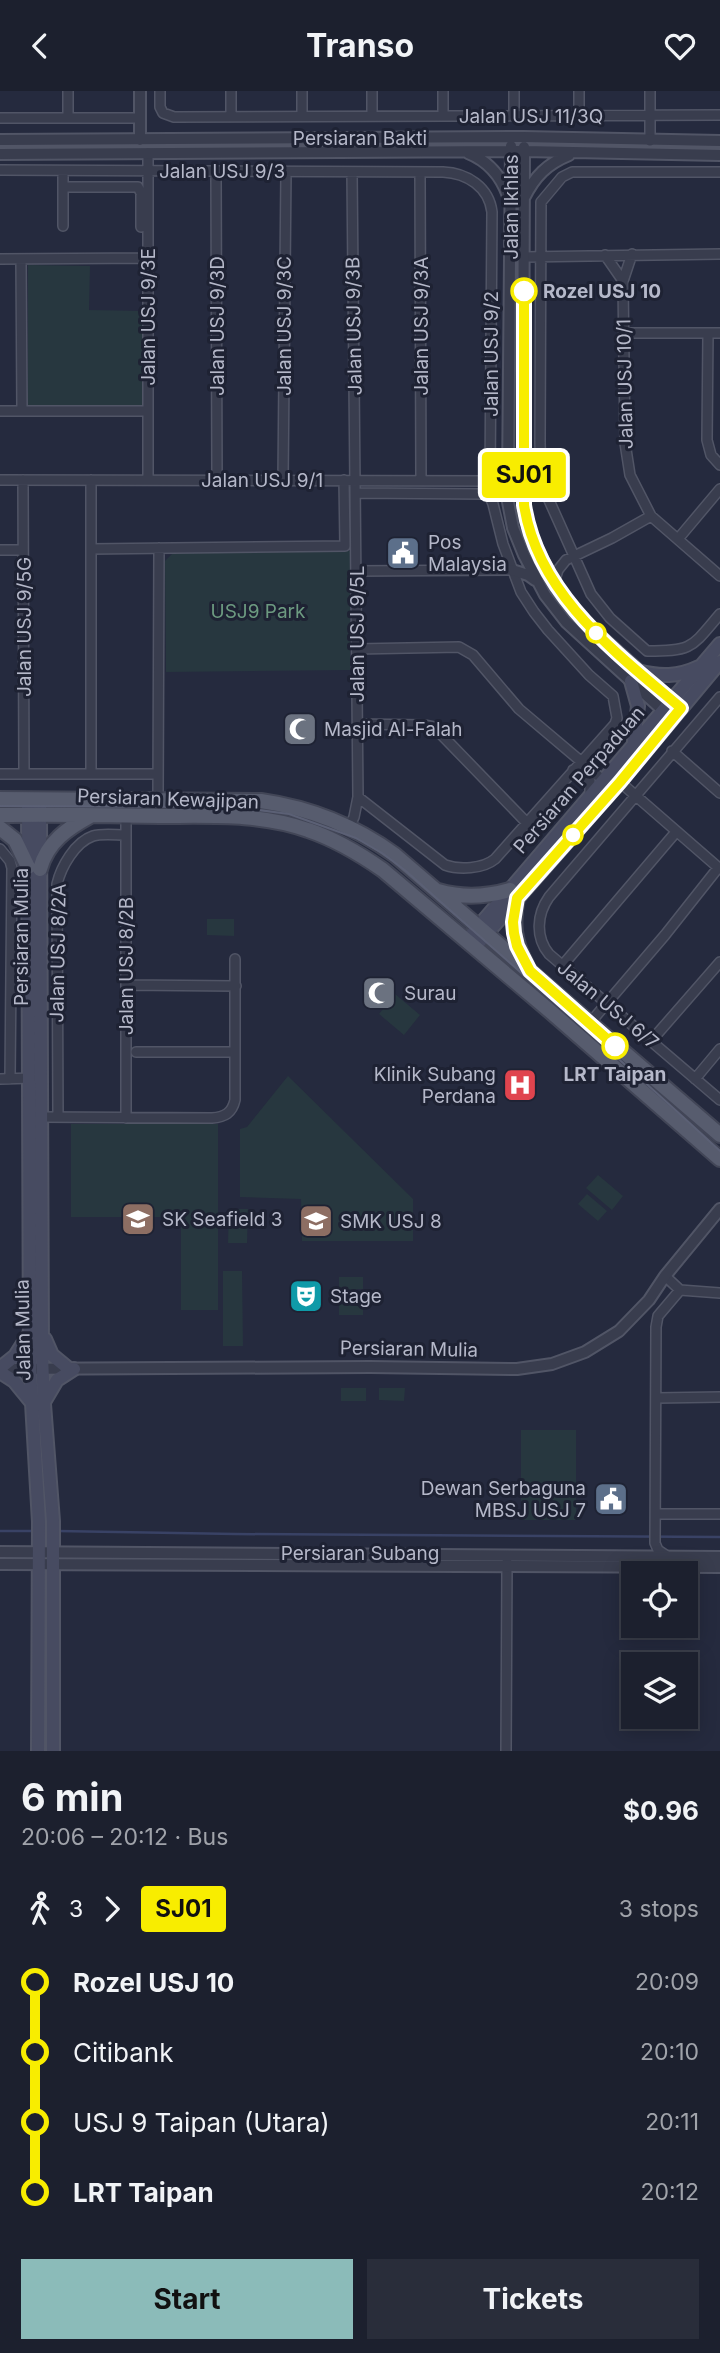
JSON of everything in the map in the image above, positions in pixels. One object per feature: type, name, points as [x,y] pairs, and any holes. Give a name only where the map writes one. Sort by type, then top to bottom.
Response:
[{"type":"main road","name":"Persiaran Perpaduan","points":[[471,944],[514,894],[620,782],[720,644]]},
{"type":"main road","name":"Persiaran Perpaduan","points":[[514,894],[590,794],[633,746],[720,662]]},
{"type":"main road","points":[[633,746],[639,712],[635,676],[665,676],[702,666]]},
{"type":"main road","name":"Persiaran Kewajipan","points":[[0,790],[96,793],[151,799]]},
{"type":"main road","name":"Persiaran Kewajipan","points":[[0,799],[261,801],[314,812],[349,828],[396,855],[720,1135]]},
{"type":"main road","name":"Persiaran Mulia","points":[[34,799],[36,1330]]},
{"type":"main road","name":"Persiaran Kewajipan","points":[[0,815],[234,816],[306,829],[345,846],[383,870],[720,1159]]},
{"type":"main road","points":[[0,828],[15,841],[34,868],[56,840],[72,826],[92,815]]},
{"type":"main road","points":[[434,889],[477,896],[514,894],[514,933],[517,946],[530,971]]},
{"type":"main road","name":"Persiaran Mulia","points":[[35,1078],[41,1117]]},
{"type":"main road","name":"Jalan Mulia","points":[[41,1117],[36,1369],[53,1521],[53,1751]]},
{"type":"main road","points":[[38,1404],[0,1370],[36,1330],[52,1355],[71,1369],[57,1380],[38,1404],[38,1751]]},
{"type":"street","points":[[68,91],[68,118]]},
{"type":"street","points":[[140,91],[140,139]]},
{"type":"street","name":"Jalan USJ 11/3Q","points":[[160,91],[163,114],[174,117],[720,115]]},
{"type":"street","points":[[231,91],[231,117]]},
{"type":"street","points":[[302,91],[302,116]]},
{"type":"street","points":[[372,91],[372,116]]},
{"type":"street","points":[[443,91],[443,116]]},
{"type":"street","points":[[513,91],[514,116]]},
{"type":"street","points":[[579,91],[579,116]]},
{"type":"street","points":[[650,91],[650,141]]},
{"type":"street","points":[[0,118],[140,118]]},
{"type":"street","name":"Persiaran Bakti","points":[[0,140],[524,137],[720,141]]},
{"type":"street","name":"Jalan Ikhlas","points":[[524,137],[524,505],[530,531],[554,583],[575,613],[635,676]]},
{"type":"street","name":"Jalan Ikhlas","points":[[512,138],[508,481],[513,528],[537,582],[555,610],[672,709]]},
{"type":"street","points":[[274,139],[274,153]]},
{"type":"street","points":[[684,141],[685,154]]},
{"type":"street","name":"Persiaran Bakti","points":[[0,154],[524,151],[720,155]]},
{"type":"street","points":[[463,152],[483,161],[495,172],[504,185],[511,206]]},
{"type":"street","points":[[523,200],[544,169],[554,161],[575,152]]},
{"type":"street","name":"Jalan USJ 9/3E","points":[[148,153],[148,480]]},
{"type":"street","name":"Jalan USJ 9/3","points":[[0,170],[443,172]]},
{"type":"street","points":[[63,171],[63,226]]},
{"type":"street","name":"Jalan USJ 9/3C","points":[[283,480],[286,172]]},
{"type":"street","name":"Jalan USJ 9/3B","points":[[352,172],[356,480]]},
{"type":"street","name":"Jalan USJ 9/3A","points":[[420,172],[421,481]]},
{"type":"street","name":"Jalan USJ 9/2","points":[[443,172],[468,177],[486,194],[491,204],[490,481]]},
{"type":"street","points":[[720,172],[572,172],[562,177],[541,202],[540,255],[541,477],[582,579],[610,618],[647,651],[682,650],[692,645],[720,614]]},
{"type":"street","name":"Jalan USJ 9/3D","points":[[216,173],[217,480]]},
{"type":"street","points":[[63,187],[138,187],[141,193],[141,227]]},
{"type":"street","name":"Jalan USJ 10/1","points":[[632,254],[623,281],[626,456],[630,475],[651,516],[720,576]]},
{"type":"street","points":[[510,270],[518,258],[540,255],[720,254]]},
{"type":"street","points":[[605,255],[623,281]]},
{"type":"street","points":[[0,259],[148,258]]},
{"type":"street","points":[[21,259],[22,411]]},
{"type":"street","points":[[625,333],[720,334]]},
{"type":"street","points":[[708,333],[707,440],[711,455],[720,465]]},
{"type":"street","points":[[0,411],[148,411]]},
{"type":"street","name":"Jalan USJ 9/1","points":[[0,480],[524,481]]},
{"type":"street","name":"Jalan USJ 9/5G","points":[[23,480],[24,774]]},
{"type":"street","points":[[91,480],[91,773]]},
{"type":"street","points":[[91,549],[345,546],[344,480]]},
{"type":"street","name":"Jalan USJ 9/5L","points":[[349,828],[358,797],[356,480]]},
{"type":"street","points":[[678,539],[720,489]]},
{"type":"street","points":[[356,493],[484,494],[490,497],[503,544],[521,592],[534,613],[615,700],[617,718],[615,724],[489,864],[449,867],[358,797]]},
{"type":"street","points":[[554,583],[562,563],[651,516]]},
{"type":"street","points":[[151,799],[158,774],[159,548]]},
{"type":"street","points":[[0,550],[23,550]]},
{"type":"street","points":[[512,570],[524,555]]},
{"type":"street","points":[[356,571],[512,570],[528,575],[537,582]]},
{"type":"street","points":[[357,649],[465,649],[519,709],[603,780]]},
{"type":"street","name":"Jalan USJ 6/7","points":[[720,697],[544,904],[539,921],[541,941],[549,954],[720,1100]]},
{"type":"street","points":[[358,724],[434,727],[527,823]]},
{"type":"street","points":[[672,751],[718,788]]},
{"type":"street","points":[[573,770],[581,772],[590,780],[590,794]]},
{"type":"street","points":[[0,774],[158,774]]},
{"type":"street","points":[[589,1024],[719,869],[620,782]]},
{"type":"street","name":"Jalan USJ 8/2B","points":[[125,1118],[126,815]]},
{"type":"street","points":[[562,966],[676,832]]},
{"type":"street","name":"Jalan USJ 8/2A","points":[[58,1117],[57,884],[65,863],[85,840],[94,835],[126,835]]},
{"type":"street","points":[[0,849],[12,868],[5,1079],[35,1078]]},
{"type":"street","points":[[41,1117],[212,1118],[225,1116],[230,1112],[235,1100],[236,959]]},
{"type":"street","points":[[651,1041],[720,962]]},
{"type":"street","points":[[126,985],[236,986]]},
{"type":"street","points":[[695,1079],[720,1049]]},
{"type":"street","points":[[136,1052],[235,1052]]},
{"type":"street","name":"Persiaran Mulia","points":[[0,1370],[535,1368],[567,1360],[604,1342],[635,1316],[720,1209]]},
{"type":"street","points":[[665,1276],[680,1290],[720,1293]]},
{"type":"street","points":[[667,1556],[658,1550],[655,1543],[656,1327],[659,1316],[680,1290]]},
{"type":"street","points":[[657,1398],[720,1397]]},
{"type":"street","points":[[656,1514],[720,1514]]},
{"type":"street","points":[[635,1556],[647,1553],[655,1543]]},
{"type":"street","name":"Persiaran Subang","points":[[0,1552],[507,1559],[720,1567]]},
{"type":"street","name":"Persiaran Subang","points":[[0,1564],[39,1553]]},
{"type":"street","name":"Persiaran Subang","points":[[507,1559],[720,1556]]},
{"type":"street","points":[[506,1751],[507,1559]]},
{"type":"green space","points":[[28,265],[90,266],[89,310],[143,311],[143,405],[28,406]]},
{"type":"green space","name":"USJ9 Park","points":[[350,551],[350,670],[166,672],[165,561],[173,553]]},
{"type":"green space","points":[[207,919],[234,919],[234,936],[207,935]]},
{"type":"green space","points":[[395,994],[420,1015],[404,1035],[379,1014]]},
{"type":"green space","points":[[288,1076],[413,1199],[413,1241],[302,1241],[301,1199],[240,1197],[240,1129],[247,1127]]},
{"type":"green space","points":[[71,1124],[218,1124],[218,1310],[181,1310],[181,1217],[71,1217]]},
{"type":"green space","points":[[598,1175],[623,1196],[612,1210],[586,1188]]},
{"type":"green space","points":[[587,1194],[607,1211],[598,1221],[578,1204]]},
{"type":"green space","points":[[229,1209],[248,1209],[247,1243],[228,1243]]},
{"type":"green space","points":[[223,1271],[242,1271],[243,1346],[223,1346]]},
{"type":"green space","points":[[339,1277],[363,1277],[363,1289],[357,1289],[357,1301],[363,1302],[363,1315],[339,1315]]},
{"type":"green space","points":[[341,1388],[366,1388],[366,1401],[341,1401]]},
{"type":"green space","points":[[379,1388],[405,1388],[404,1401],[379,1400]]},
{"type":"green space","points":[[521,1430],[576,1430],[576,1520],[521,1520]]},
{"type":"waterway","points":[[0,1531],[34,1531]]},
{"type":"waterway","points":[[58,1531],[720,1537]]},
{"type":"tram line","points":[[0,806],[236,807],[289,814],[356,838],[406,871],[720,1151]]},
{"type":"bus line","name":"SJ01","points":[[524,291],[524,505],[530,531],[554,583],[575,613],[681,708],[620,782],[517,898],[514,933],[517,946],[530,971],[615,1046]]},
{"type":"place","name":"Rozel USJ 10","points":[[524,291]]},
{"type":"place","name":"Pos Malaysia","points":[[403,553]]},
{"type":"place","name":"Masjid Al-Falah","points":[[300,729]]},
{"type":"place","name":"Surau","points":[[379,993]]},
{"type":"place","name":"LRT Taipan","points":[[615,1046]]},
{"type":"place","name":"Klinik Subang Perdana","points":[[520,1085]]},
{"type":"place","name":"SK Seafield 3","points":[[138,1219]]},
{"type":"place","name":"SMK USJ 8","points":[[316,1221]]},
{"type":"place","name":"Stage","points":[[306,1296]]},
{"type":"place","name":"Dewan Serbaguna MBSJ USJ 7","points":[[611,1499]]}]
